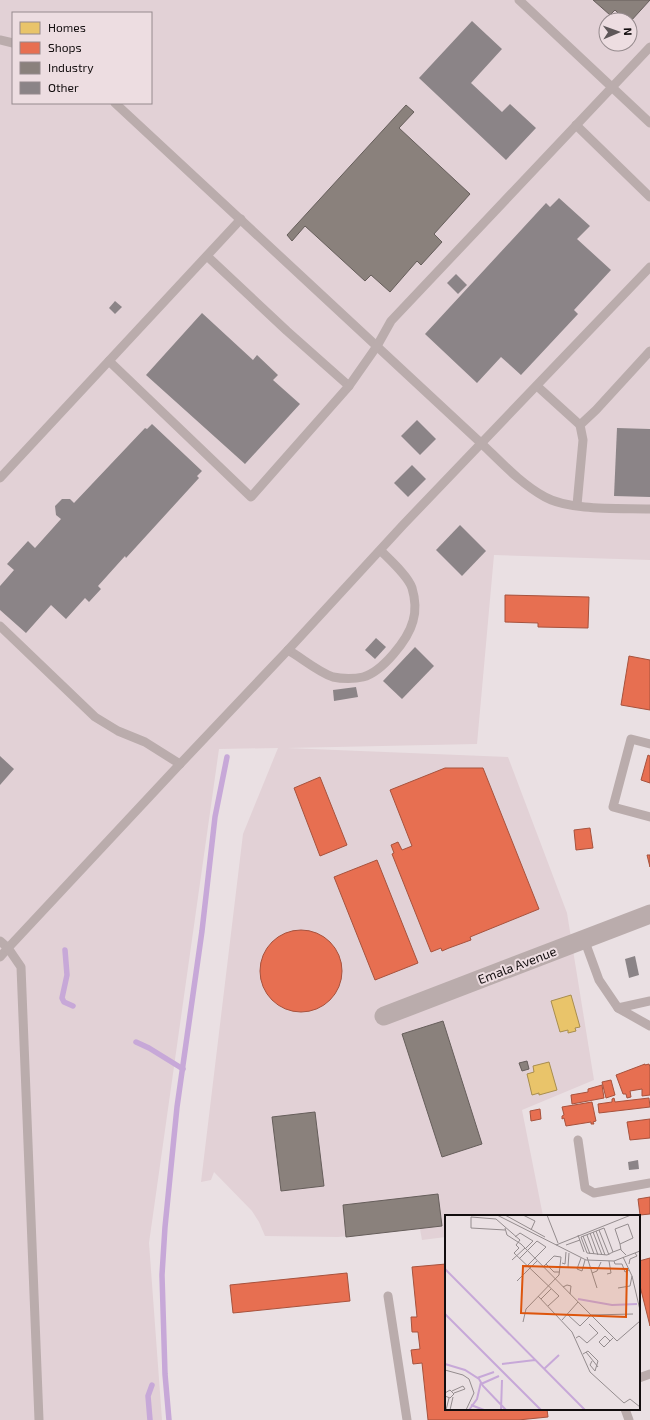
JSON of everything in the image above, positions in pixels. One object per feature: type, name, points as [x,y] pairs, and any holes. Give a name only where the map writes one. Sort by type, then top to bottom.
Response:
[{"type":"street","name":"Emala Avenue","points":[[384,1016],[650,914]]},
{"type":"lane","points":[[519,0],[650,123]]},
{"type":"lane","points":[[0,40],[12,43]]},
{"type":"lane","points":[[109,361],[251,497],[349,386],[377,346],[391,321],[649,51]]},
{"type":"lane","points":[[116,104],[482,444],[535,491],[547,498],[577,505],[598,508],[650,509]]},
{"type":"lane","points":[[576,126],[650,197]]},
{"type":"lane","points":[[0,478],[241,219]]},
{"type":"lane","points":[[207,256],[287,331],[349,386]]},
{"type":"lane","points":[[0,957],[381,551],[403,525],[648,272]]},
{"type":"lane","points":[[580,425],[596,410],[650,351]]},
{"type":"lane","points":[[537,386],[580,425],[583,440],[577,505]]},
{"type":"lane","points":[[288,650],[333,677],[346,678],[362,677],[371,674],[390,657],[408,633],[413,621],[415,608],[412,586],[381,551]]},
{"type":"lane","points":[[2,632],[95,717],[118,731],[145,742],[180,764]]},
{"type":"lane","points":[[650,744],[631,739],[613,806],[650,816]]},
{"type":"lane","points":[[584,939],[599,980],[618,1008],[650,1026]]},
{"type":"lane","points":[[0,941],[8,948],[21,967],[39,1420]]},
{"type":"lane","points":[[618,1008],[650,1001]]},
{"type":"lane","points":[[578,1140],[585,1188],[594,1193],[650,1183]]},
{"type":"lane","points":[[388,1296],[408,1420]]},
{"type":"lane","points":[[640,1378],[650,1374]]},
{"type":"lane","points":[[625,1410],[629,1420]]},
{"type":"shaded area","points":[[0,0],[650,0],[650,560],[494,555],[477,744],[287,748],[508,757],[567,913],[594,1080],[522,1110],[543,1215],[445,1215],[445,1237],[422,1240],[420,1229],[338,1237],[265,1236],[252,1211],[214,1172],[211,1180],[201,1182],[243,834],[278,748],[219,749],[149,1243],[162,1420],[0,1420]]},
{"type":"building: Homes","points":[[571,995],[580,1027],[575,1028],[576,1031],[568,1033],[568,1030],[560,1032],[551,1001]]},
{"type":"building: Homes","points":[[549,1062],[557,1090],[539,1095],[539,1093],[532,1095],[527,1074],[534,1072],[533,1066]]},
{"type":"building: Shops","points":[[505,595],[589,597],[588,628],[538,627],[538,623],[505,622]]},
{"type":"building: Shops","points":[[629,656],[650,660],[650,710],[621,705]]},
{"type":"building: Shops","points":[[648,755],[650,756],[650,783],[641,780]]},
{"type":"building: Shops","points":[[445,768],[483,768],[539,909],[470,937],[471,940],[442,951],[441,948],[431,952],[392,854],[394,853],[391,845],[398,842],[402,850],[412,846],[390,790]]},
{"type":"building: Shops","points":[[320,777],[347,845],[320,856],[294,788]]},
{"type":"building: Shops","points":[[590,828],[593,848],[576,850],[574,830]]},
{"type":"building: Shops","points":[[647,855],[650,855],[650,867]]},
{"type":"building: Shops","points":[[377,860],[418,963],[375,980],[334,877]]},
{"type":"building: Shops","points":[[301,930],[317,933],[330,942],[339,955],[342,971],[339,987],[330,1000],[317,1009],[301,1012],[285,1009],[272,1000],[263,987],[260,971],[263,955],[272,942],[285,933]]},
{"type":"building: Shops","points":[[645,1064],[649,1064],[650,1067],[650,1095],[642,1096],[642,1089],[630,1091],[631,1097],[627,1098],[626,1094],[623,1094],[616,1075]]},
{"type":"building: Shops","points":[[611,1080],[615,1095],[606,1098],[602,1082]]},
{"type":"building: Shops","points":[[602,1085],[604,1098],[572,1104],[571,1095],[588,1092],[588,1089]]},
{"type":"building: Shops","points":[[614,1098],[615,1102],[649,1098],[650,1107],[599,1113],[598,1104],[612,1102],[612,1099]]},
{"type":"building: Shops","points":[[592,1102],[596,1121],[593,1122],[594,1124],[591,1124],[591,1122],[566,1126],[564,1118],[562,1119],[562,1116],[564,1115],[562,1107]]},
{"type":"building: Shops","points":[[540,1109],[541,1119],[531,1121],[530,1111]]},
{"type":"building: Shops","points":[[650,1119],[650,1138],[630,1140],[627,1122]]},
{"type":"building: Shops","points":[[650,1197],[650,1214],[640,1215],[638,1199]]},
{"type":"building: Shops","points":[[650,1258],[650,1326],[640,1286],[640,1261]]},
{"type":"building: Shops","points":[[445,1264],[445,1410],[547,1410],[548,1417],[518,1420],[428,1420],[422,1363],[413,1364],[411,1350],[420,1349],[418,1332],[412,1332],[411,1317],[417,1317],[412,1267]]},
{"type":"building: Shops","points":[[347,1273],[350,1301],[233,1313],[230,1285]]},
{"type":"building: Industry","points":[[593,0],[650,0],[638,13],[617,12],[615,10],[613,12],[607,12]]},
{"type":"building: Industry","points":[[406,105],[414,112],[399,128],[470,194],[434,234],[442,242],[421,265],[417,261],[390,292],[371,275],[365,281],[305,226],[292,241],[287,235]]},
{"type":"building: Industry","points":[[443,1021],[482,1144],[442,1157],[402,1034]]},
{"type":"building: Industry","points":[[527,1061],[529,1069],[522,1071],[519,1063]]},
{"type":"building: Industry","points":[[315,1112],[324,1186],[281,1191],[272,1117]]},
{"type":"building: Industry","points":[[438,1194],[442,1226],[346,1237],[343,1205]]},
{"type":"building: Other","points":[[472,21],[502,49],[471,83],[502,112],[510,104],[536,128],[506,160],[419,78]]},
{"type":"building: Other","points":[[559,198],[590,226],[577,239],[611,270],[574,310],[578,314],[521,375],[501,357],[477,383],[425,334],[546,203],[550,207]]},
{"type":"building: Other","points":[[456,274],[467,285],[458,294],[447,283]]},
{"type":"building: Other","points":[[115,301],[122,307],[115,314],[109,308]]},
{"type":"building: Other","points":[[202,313],[253,360],[257,355],[278,375],[273,380],[300,404],[245,464],[146,375]]},
{"type":"building: Other","points":[[417,420],[436,439],[420,455],[401,436]]},
{"type":"building: Other","points":[[152,424],[202,471],[197,476],[199,478],[126,558],[125,556],[98,586],[101,589],[89,602],[85,598],[66,619],[51,605],[26,633],[0,610],[0,586],[14,570],[7,564],[28,541],[35,548],[61,519],[56,515],[55,506],[62,499],[70,499],[74,503],[145,428],[147,429]]},
{"type":"building: Other","points":[[617,428],[650,429],[650,497],[614,496]]},
{"type":"building: Other","points":[[412,465],[426,479],[408,497],[394,483]]},
{"type":"building: Other","points":[[460,525],[486,551],[462,576],[436,550]]},
{"type":"building: Other","points":[[376,638],[386,647],[375,659],[365,650]]},
{"type":"building: Other","points":[[415,647],[434,666],[402,699],[383,681]]},
{"type":"building: Other","points":[[356,687],[358,697],[334,701],[333,690]]},
{"type":"building: Other","points":[[0,756],[14,769],[0,785]]},
{"type":"building: Other","points":[[635,956],[639,975],[629,978],[625,959]]},
{"type":"building: Other","points":[[638,1160],[639,1169],[629,1170],[628,1162]]},
{"type":"waterway","points":[[169,1420],[165,1374],[162,1275],[165,1227],[177,1107],[202,931],[215,817],[227,757]]},
{"type":"waterway","points":[[65,950],[67,975],[62,998],[64,1002],[73,1006]]},
{"type":"waterway","points":[[136,1042],[149,1048],[183,1069]]},
{"type":"waterway","points":[[150,1420],[148,1396],[152,1385]]}]
